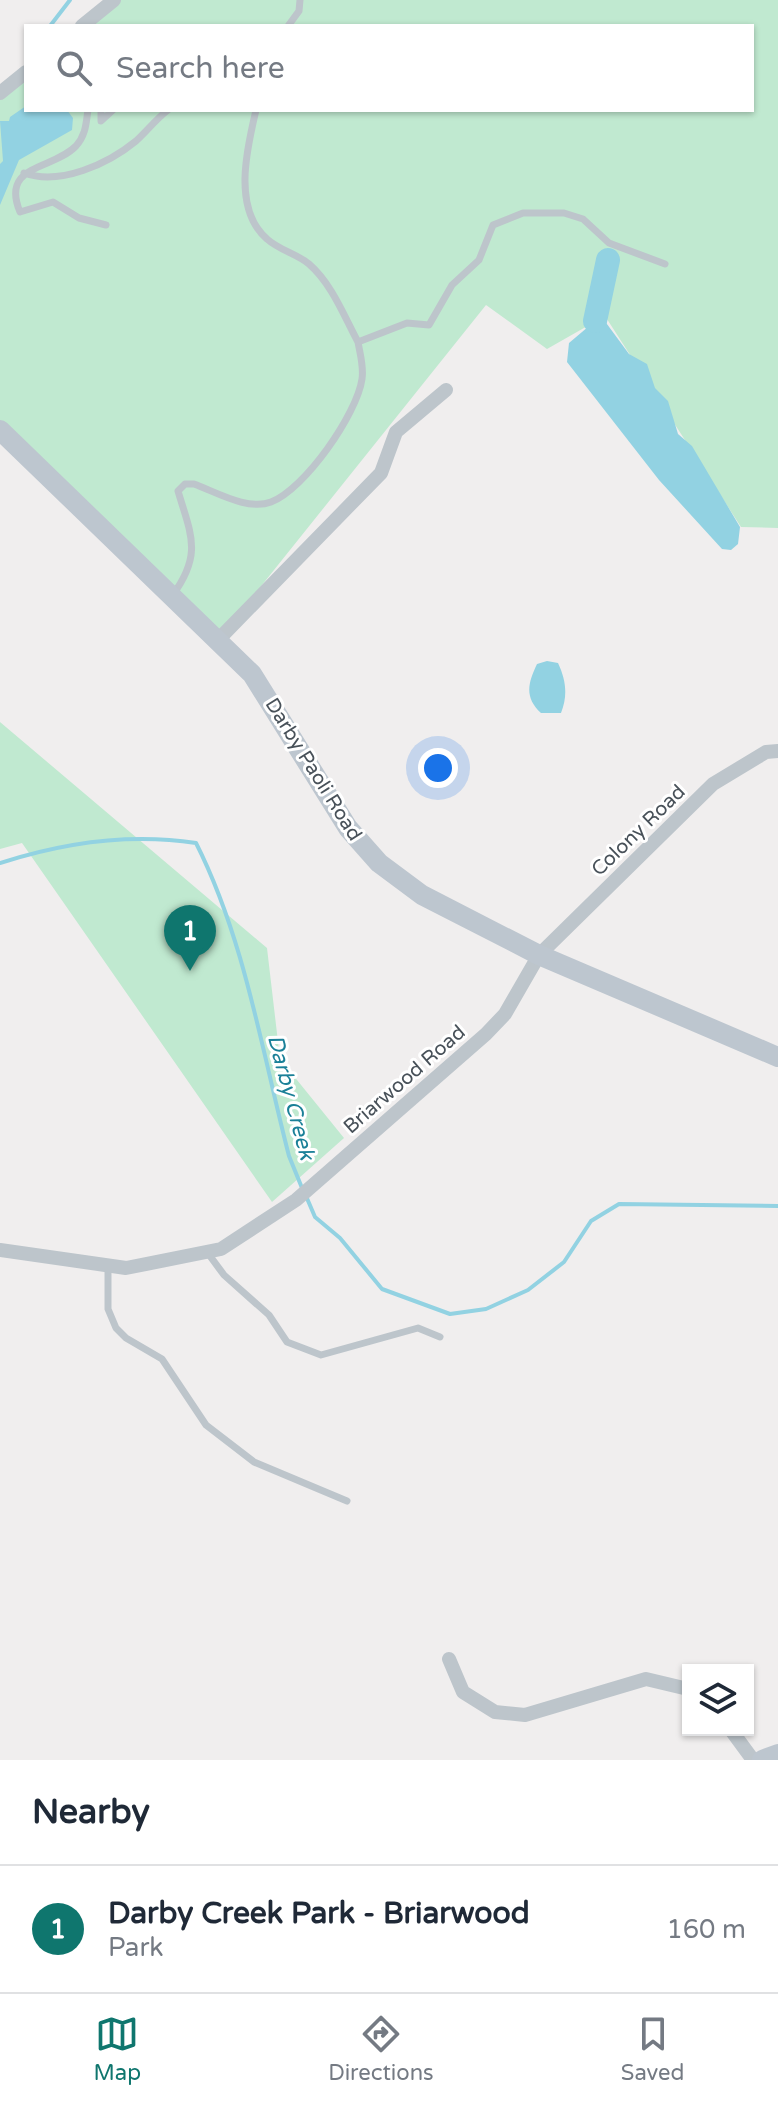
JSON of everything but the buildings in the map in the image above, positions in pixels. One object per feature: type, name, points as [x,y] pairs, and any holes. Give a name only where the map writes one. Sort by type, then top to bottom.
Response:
[{"type":"street","points":[[84,24],[114,0]]},
{"type":"street","points":[[0,93],[24,74]]},
{"type":"street","points":[[218,640],[381,473],[396,432],[446,390]]},
{"type":"street","name":"Darby Paoli Road","points":[[0,430],[218,640],[269,696],[348,828],[379,863],[422,895],[539,955],[778,1057]]},
{"type":"street","name":"Colony Road","points":[[539,955],[713,784],[766,752],[778,751]]},
{"type":"street","name":"Briarwood Road","points":[[0,1250],[126,1268],[221,1249],[296,1200],[486,1034],[505,1014],[539,955]]},
{"type":"street","points":[[449,1659],[463,1692],[495,1712],[525,1715],[646,1679],[682,1688]]},
{"type":"street","points":[[735,1736],[753,1760]]},
{"type":"street","points":[[762,1760],[778,1754]]},
{"type":"lane","points":[[289,24],[299,11],[300,0]]},
{"type":"lane","points":[[88,112],[85,131],[76,146],[52,162],[24,173],[16,184],[14,199],[20,212],[53,202],[79,218],[106,225]]},
{"type":"lane","points":[[101,112],[101,121],[111,112]]},
{"type":"lane","points":[[24,173],[32,176],[81,171],[122,150],[166,112]]},
{"type":"lane","points":[[172,596],[186,577],[193,534],[178,491],[185,484],[194,484],[248,503],[270,502],[284,494],[322,456],[356,401],[363,377],[358,342],[326,281],[307,262],[265,238],[253,219],[245,165],[256,112]]},
{"type":"lane","points":[[358,342],[407,323],[429,325],[452,285],[479,260],[493,225],[523,213],[543,211],[583,219],[609,243],[665,264]]},
{"type":"lane","points":[[207,1252],[224,1275],[269,1315],[287,1342],[321,1355],[418,1328],[440,1337]]},
{"type":"lane","points":[[108,1265],[108,1309],[116,1328],[126,1338],[162,1359],[206,1425],[254,1462],[347,1501]]},
{"type":"green space","points":[[114,0],[778,0],[778,528],[741,527],[605,316],[547,349],[486,305],[218,640],[0,430],[0,93],[24,74],[24,112],[754,112],[754,24],[84,24]]},
{"type":"green space","points":[[0,722],[267,948],[280,1059],[344,1138],[272,1202],[22,843],[0,849]]},
{"type":"water","points":[[24,107],[24,112],[68,112],[73,118],[72,130],[19,160],[0,205],[0,164],[3,161],[0,121],[9,121]]},
{"type":"water","points":[[604,320],[629,354],[647,364],[655,388],[668,401],[678,434],[692,446],[740,527],[738,544],[731,550],[722,549],[659,480],[567,362],[569,343],[595,321]]},
{"type":"water","points":[[547,661],[558,663],[563,675],[565,694],[561,713],[541,713],[530,695],[531,677],[537,664]]},
{"type":"waterway","points":[[52,24],[70,0]]},
{"type":"waterway","points":[[595,321],[608,260]]},
{"type":"waterway","name":"Darby Creek","points":[[0,863],[48,850],[97,842],[147,839],[196,843],[213,880],[240,957],[289,1156],[302,1188]]},
{"type":"waterway","name":"Darby Creek","points":[[306,1196],[315,1217],[340,1238],[382,1289],[450,1314],[486,1309],[528,1290],[564,1262],[591,1221],[619,1204],[778,1206]]},
{"type":"place","name":"Darby Creek Park - Briarwood","points":[[190,971]]}]
